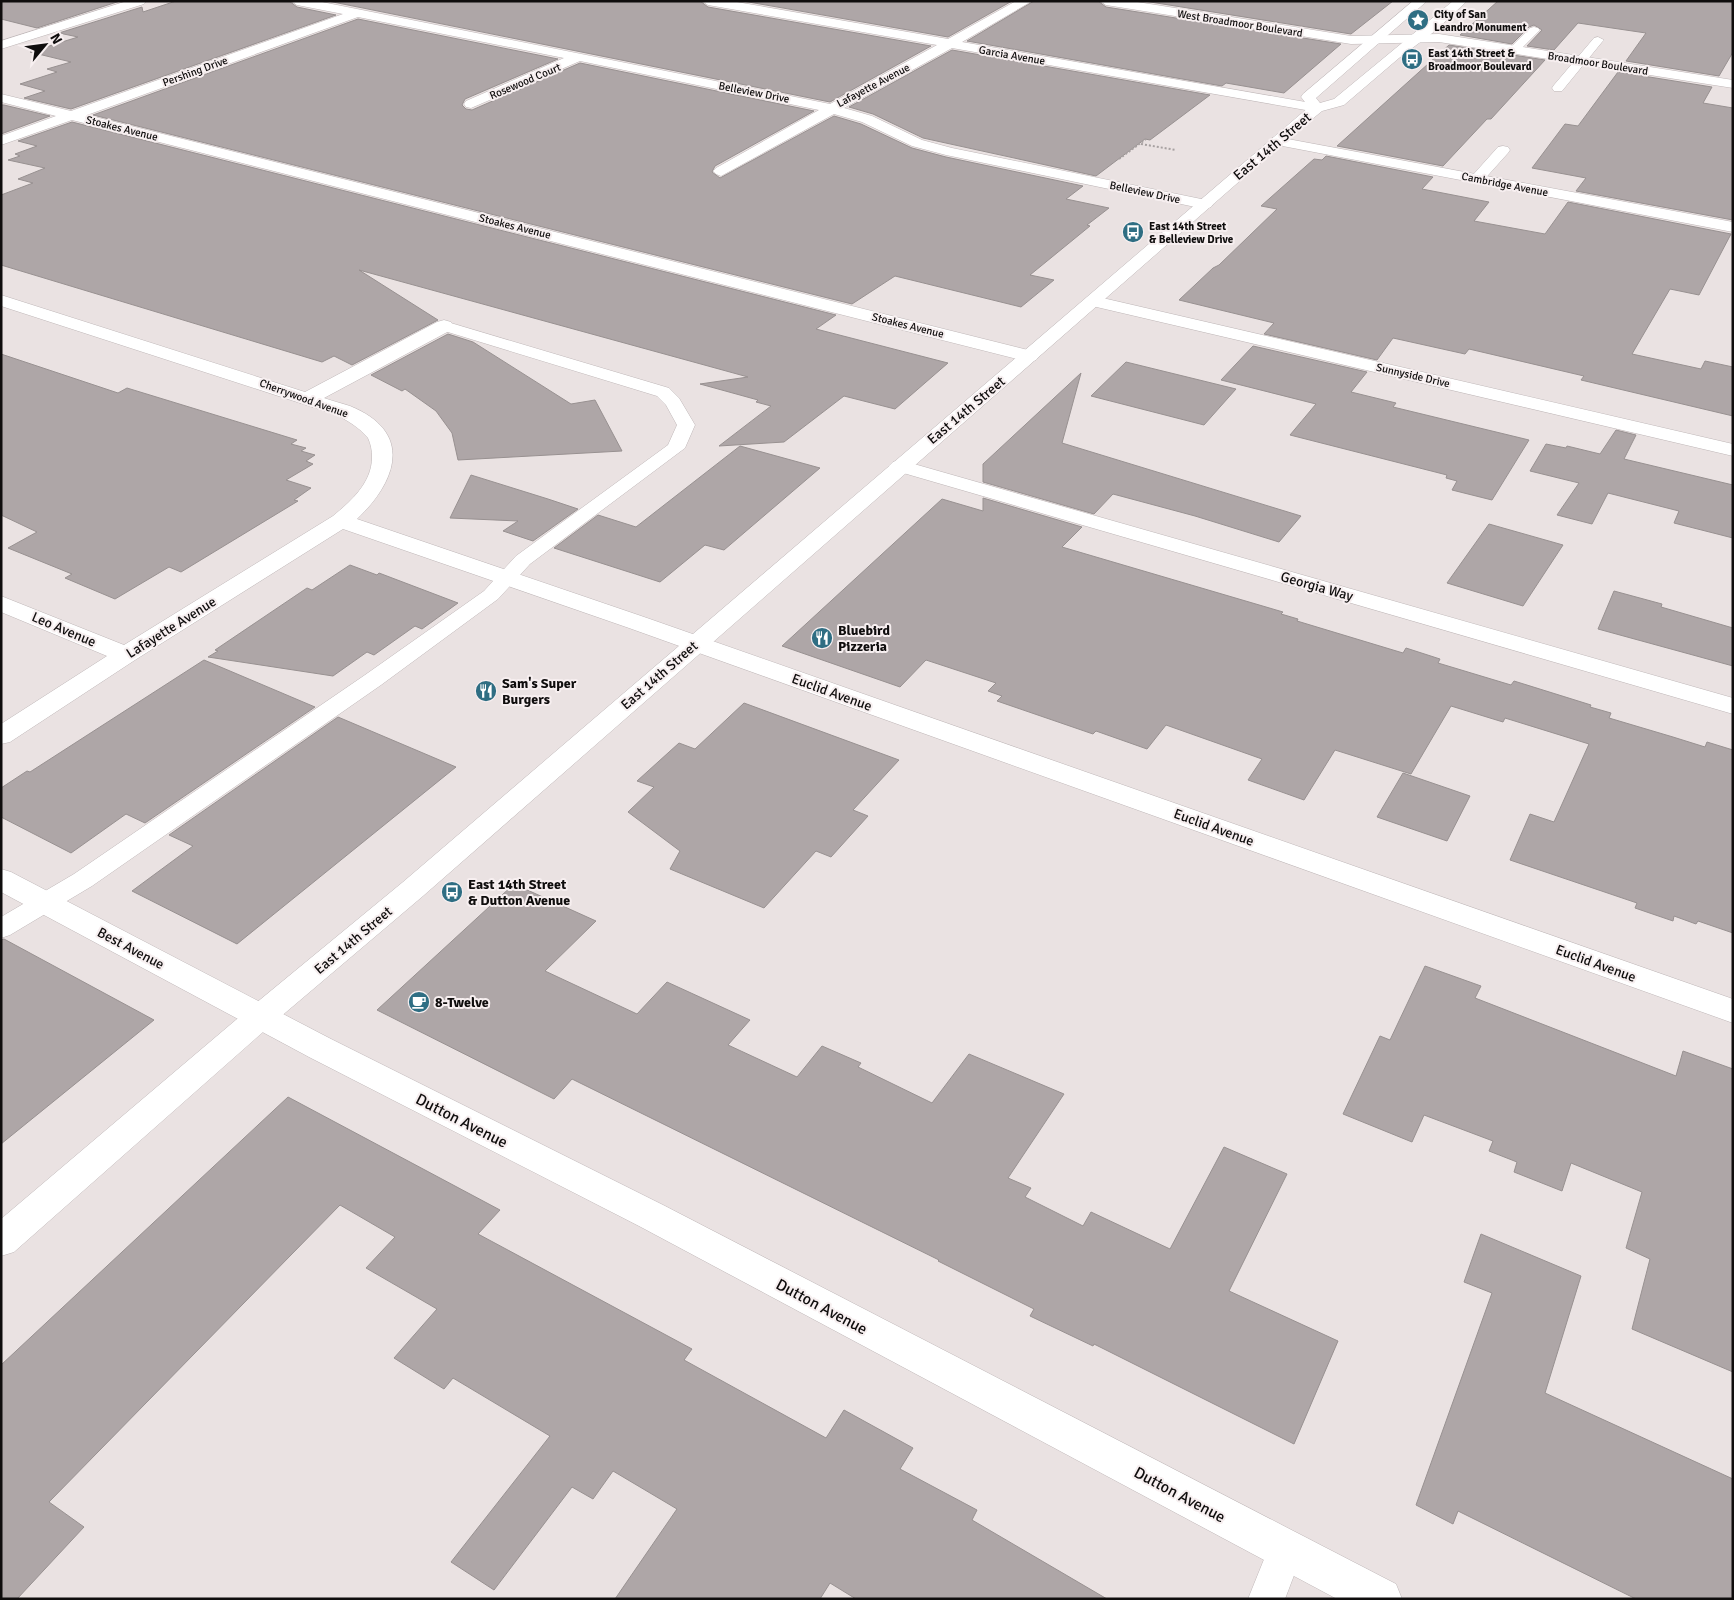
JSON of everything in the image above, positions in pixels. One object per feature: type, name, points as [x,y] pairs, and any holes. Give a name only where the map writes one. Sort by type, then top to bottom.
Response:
[{"type":"street","points":[[1,45],[140,1]]},
{"type":"street","name":"Belleview Drive","points":[[297,1],[813,104],[867,119],[917,143],[951,152],[1205,204]]},
{"type":"street","name":"Garcia Avenue","points":[[708,1],[1317,108]]},
{"type":"street","name":"Lafayette Avenue","points":[[720,171],[1026,1]]},
{"type":"street","name":"West Broadmoor Boulevard","points":[[1106,1],[1351,40],[1375,40]]},
{"type":"street","name":"East 14th Street","points":[[1317,108],[1308,97],[1422,1]]},
{"type":"street","name":"East 14th Street","points":[[1,1241],[261,1016],[413,889],[816,541],[900,466],[1317,108],[1339,102],[1394,54],[1461,1]]},
{"type":"street","name":"Pershing Drive","points":[[1,141],[381,4]]},
{"type":"street","name":"Broadmoor Boulevard","points":[[1375,40],[1417,37],[1439,38],[1733,84]]},
{"type":"street","name":"Rosewood Court","points":[[471,104],[579,57]]},
{"type":"street","name":"Stoakes Avenue","points":[[1,98],[1029,356]]},
{"type":"street","name":"Cambridge Avenue","points":[[1277,142],[1733,227]]},
{"type":"street","name":"Cherrywood Avenue","points":[[1,300],[309,398],[344,410],[365,423],[380,441],[383,457],[379,478],[363,502],[342,521]]},
{"type":"street","name":"Sunnyside Drive","points":[[1094,300],[1733,450]]},
{"type":"street","points":[[309,398],[444,326]]},
{"type":"street","name":"Georgia Way","points":[[900,466],[1733,706]]},
{"type":"street","points":[[342,521],[695,644]]},
{"type":"street","name":"Lafayette Avenue","points":[[1,736],[126,655],[342,521]]},
{"type":"street","name":"Leo Avenue","points":[[1,602],[126,655]]},
{"type":"street","name":"Euclid Avenue","points":[[695,644],[1733,1012]]},
{"type":"street","name":"Best Avenue","points":[[1,879],[261,1016]]},
{"type":"street","name":"Dutton Avenue","points":[[261,1016],[328,1053],[652,1216],[1381,1599]]},
{"type":"lane","points":[[1514,50],[1534,30]]},
{"type":"lane","points":[[1558,88],[1598,40]]},
{"type":"lane","points":[[1477,179],[1503,150]]},
{"type":"lane","points":[[1,929],[83,880],[365,685],[491,595],[523,560],[676,448],[686,425],[673,402],[663,392],[444,326]]},
{"type":"lane","points":[[1266,1599],[1286,1549]]},
{"type":"path","points":[[1140,143],[1176,150]]},
{"type":"building","points":[[1,1],[120,1],[37,28],[1,19]]},
{"type":"building","points":[[176,1],[289,1],[297,7],[336,15],[71,109],[24,98],[45,91],[20,84],[57,72],[47,69],[71,62],[30,52],[78,37],[59,33],[142,7],[143,12]]},
{"type":"building","points":[[328,1],[700,1],[708,7],[931,46],[830,102]]},
{"type":"building","points":[[743,1],[1012,1],[948,37]]},
{"type":"building","points":[[1034,1],[1098,1],[1106,7],[1341,44],[1284,93],[1226,83],[1222,86],[967,41]]},
{"type":"building","points":[[1144,1],[1393,1],[1351,34]]},
{"type":"building","points":[[1498,1],[1733,1],[1733,52],[1719,76],[1626,61],[1646,33],[1578,23],[1554,50],[1527,46],[1542,30],[1534,25],[1529,27],[1512,44],[1460,35]]},
{"type":"building","points":[[358,19],[558,59],[465,99],[462,105],[466,109],[472,110],[580,63],[814,111],[715,166],[712,172],[720,178],[834,116],[861,124],[912,148],[1083,186],[1066,199],[1109,208],[1030,275],[1054,280],[1021,307],[895,276],[852,304],[93,115]]},
{"type":"building","points":[[1449,45],[1545,60],[1491,119],[1487,119],[1443,166],[1337,146]]},
{"type":"building","points":[[952,50],[1210,95],[1150,140],[1145,139],[1096,176],[923,138],[873,114],[849,107]]},
{"type":"building","points":[[1618,72],[1712,87],[1703,103],[1733,108],[1733,220],[1576,191],[1586,178],[1532,168],[1565,124],[1578,126]]},
{"type":"building","points":[[1,105],[4,105],[50,116],[1,134]]},
{"type":"building","points":[[72,122],[836,315],[816,329],[948,363],[895,409],[844,396],[784,442],[719,446],[771,406],[756,402],[758,400],[700,384],[748,377],[359,270],[438,320],[352,365],[334,356],[322,362],[1,265],[1,195],[33,183],[18,179],[45,168],[8,160],[20,156],[15,154],[37,146],[18,141]]},
{"type":"building","points":[[1326,156],[1433,177],[1422,189],[1489,202],[1474,221],[1545,234],[1568,202],[1731,234],[1699,295],[1670,289],[1632,354],[1701,369],[1705,361],[1733,367],[1733,416],[1581,380],[1584,376],[1469,349],[1465,354],[1393,338],[1377,360],[1264,334],[1274,323],[1179,300],[1213,268],[1219,265],[1277,209],[1261,206],[1314,159],[1322,160]]},
{"type":"building","points":[[448,334],[473,342],[571,404],[595,400],[622,451],[458,460],[452,433],[436,411],[405,389],[402,391],[371,375]]},
{"type":"building","points":[[1253,346],[1367,372],[1351,392],[1396,403],[1393,407],[1529,440],[1492,500],[1452,490],[1457,481],[1446,478],[1447,475],[1290,435],[1316,404],[1221,380]]},
{"type":"building","points":[[1,354],[118,393],[127,388],[297,440],[291,444],[306,448],[301,451],[315,455],[306,461],[313,464],[286,480],[311,488],[294,500],[298,501],[181,572],[169,567],[115,599],[65,578],[72,574],[8,548],[37,532],[1,515]]},
{"type":"building","points":[[1126,362],[1236,389],[1204,425],[1091,396]]},
{"type":"building","points":[[1081,373],[1062,443],[1301,516],[1279,542],[1195,516],[1113,494],[1094,514],[983,482],[983,464]]},
{"type":"building","points":[[1616,430],[1636,435],[1624,459],[1733,485],[1733,538],[1674,523],[1679,511],[1608,493],[1592,524],[1557,515],[1579,483],[1530,471],[1546,444],[1566,448],[1567,446],[1600,454]]},
{"type":"building","points":[[740,446],[820,468],[724,550],[705,545],[660,582],[554,548],[598,515],[636,527]]},
{"type":"building","points":[[471,475],[578,509],[533,541],[503,531],[518,521],[450,518]]},
{"type":"building","points":[[983,498],[1082,527],[1062,547],[1283,612],[1281,614],[1298,619],[1297,621],[1403,653],[1406,648],[1440,659],[1438,663],[1511,685],[1514,681],[1591,705],[1590,707],[1611,713],[1609,718],[1705,747],[1707,742],[1733,750],[1733,933],[1698,921],[1696,924],[1674,916],[1673,921],[1635,908],[1637,903],[1510,860],[1530,814],[1554,822],[1589,744],[1505,718],[1503,722],[1451,706],[1411,774],[1335,750],[1304,800],[1248,780],[1262,759],[1166,725],[1147,749],[1096,731],[1093,734],[997,701],[1002,696],[988,691],[996,683],[926,660],[900,687],[782,646],[942,499],[983,511]]},
{"type":"building","points":[[1489,524],[1563,545],[1523,606],[1447,583]]},
{"type":"building","points":[[350,565],[377,575],[379,573],[458,603],[422,629],[415,626],[374,655],[367,652],[333,676],[208,657],[218,651],[215,650],[307,588],[312,590]]},
{"type":"building","points":[[1614,591],[1662,604],[1661,607],[1733,628],[1733,666],[1598,629]]},
{"type":"building","points":[[204,660],[315,707],[145,823],[126,814],[71,853],[1,817],[1,788],[27,771],[30,772]]},
{"type":"building","points":[[744,703],[899,760],[853,810],[868,816],[831,857],[816,851],[764,908],[670,869],[680,851],[628,812],[654,787],[637,781],[679,743],[695,749]]},
{"type":"building","points":[[338,717],[456,767],[237,944],[132,891],[193,846],[169,835]]},
{"type":"building","points":[[1403,773],[1470,796],[1447,841],[1377,817]]},
{"type":"building","points":[[514,884],[596,921],[545,971],[637,1014],[667,982],[750,1020],[728,1045],[797,1077],[822,1046],[861,1063],[858,1067],[932,1103],[969,1054],[1064,1094],[1008,1178],[1031,1188],[1025,1197],[1083,1226],[1091,1212],[1170,1249],[1224,1147],[1287,1174],[1229,1291],[1338,1341],[1294,1444],[1094,1344],[1093,1346],[1030,1316],[1034,1309],[939,1260],[572,1079],[554,1099],[377,1010]]},
{"type":"building","points":[[4,939],[154,1020],[1,1144],[1,940]]},
{"type":"building","points":[[1425,966],[1481,986],[1475,998],[1676,1076],[1683,1051],[1733,1069],[1733,1372],[1632,1329],[1650,1259],[1626,1248],[1642,1192],[1571,1163],[1562,1191],[1514,1172],[1517,1162],[1489,1151],[1493,1141],[1424,1115],[1412,1142],[1343,1114],[1380,1036],[1390,1040]]},
{"type":"building","points":[[288,1097],[500,1210],[478,1234],[692,1349],[684,1360],[826,1438],[844,1410],[913,1448],[900,1469],[977,1510],[972,1520],[1107,1599],[856,1599],[830,1583],[820,1599],[615,1599],[677,1509],[613,1471],[593,1499],[572,1487],[494,1590],[451,1562],[550,1436],[453,1378],[444,1389],[394,1358],[437,1309],[366,1268],[395,1237],[340,1205],[49,1502],[84,1527],[17,1599],[1,1599],[1,1365]]},
{"type":"building","points":[[1481,1234],[1581,1276],[1545,1393],[1733,1479],[1733,1599],[1636,1599],[1458,1511],[1453,1524],[1416,1505],[1492,1293],[1464,1282]]},
{"type":"place","name":"City of San Leandro Monument","points":[[1418,20]]},
{"type":"place","name":"East 14th Street & Broadmoor Boulevard","points":[[1412,59]]},
{"type":"place","name":"East 14th Street & Belleview Drive","points":[[1133,232]]},
{"type":"place","name":"Bluebird Pizzeria","points":[[822,638]]},
{"type":"place","name":"Sam's Super Burgers","points":[[486,691]]},
{"type":"place","name":"East 14th Street & Dutton Avenue","points":[[452,892]]},
{"type":"place","name":"8-Twelve","points":[[419,1002]]}]
